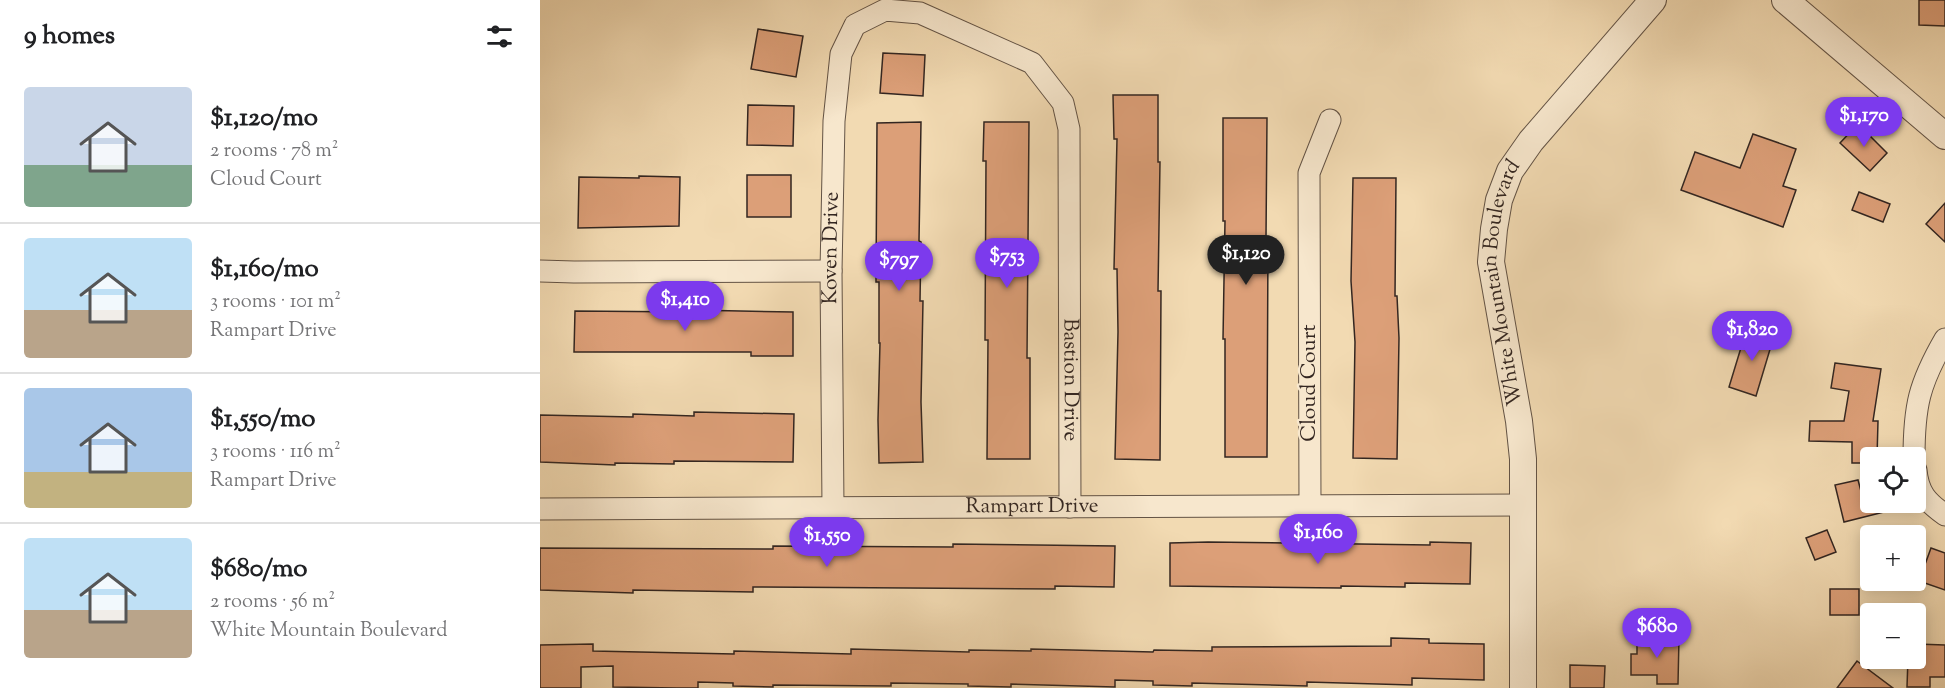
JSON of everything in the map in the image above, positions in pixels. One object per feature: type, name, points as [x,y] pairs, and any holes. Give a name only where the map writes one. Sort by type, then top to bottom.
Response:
[{"type":"street","name":"White Mountain Boulevard","points":[[1523,688],[1523,459],[1519,421],[1491,262],[1499,200],[1510,171],[1531,141],[1653,0]]},
{"type":"street","points":[[1785,0],[1945,136]]},
{"type":"street","name":"Koven Drive","points":[[833,508],[831,271],[834,121],[841,54],[855,25],[885,10]]},
{"type":"street","name":"Bastion Drive","points":[[885,10],[920,14],[1032,63],[1063,103],[1069,129],[1070,507]]},
{"type":"street","name":"Cloud Court","points":[[1310,506],[1309,173],[1330,120]]},
{"type":"street","points":[[540,271],[831,271]]},
{"type":"street","points":[[1914,447],[1914,421],[1918,397],[1928,368],[1945,339]]},
{"type":"street","points":[[1926,500],[1945,515]]},
{"type":"street","name":"Rampart Drive","points":[[540,509],[1524,505]]},
{"type":"building","points":[[1919,0],[1945,0],[1945,26],[1919,25]]},
{"type":"building","points":[[758,29],[803,36],[796,77],[751,69]]},
{"type":"building","points":[[883,53],[925,55],[923,96],[880,93]]},
{"type":"building","points":[[1113,95],[1158,95],[1158,162],[1160,162],[1158,291],[1161,291],[1160,460],[1115,459],[1118,332],[1117,269],[1114,269],[1117,139],[1114,139]]},
{"type":"building","points":[[748,105],[794,106],[793,146],[747,145]]},
{"type":"building","points":[[1223,118],[1267,118],[1267,457],[1225,457]]},
{"type":"building","points":[[921,122],[919,241],[921,242],[920,301],[923,301],[921,402],[923,462],[879,463],[879,282],[876,282],[877,123]]},
{"type":"building","points":[[984,122],[1029,122],[1027,358],[1030,358],[1030,459],[987,459],[988,340],[985,340],[986,161],[983,161]]},
{"type":"building","points":[[1858,124],[1887,153],[1870,171],[1840,143]]},
{"type":"building","points":[[1753,134],[1796,149],[1783,186],[1796,190],[1783,227],[1681,190],[1695,152],[1740,168]]},
{"type":"building","points":[[747,175],[791,175],[791,217],[747,217]]},
{"type":"building","points":[[639,176],[680,177],[679,226],[578,228],[579,177],[639,178]]},
{"type":"building","points":[[1353,178],[1396,178],[1395,296],[1397,296],[1399,338],[1397,459],[1353,458],[1355,342],[1351,281]]},
{"type":"building","points":[[1859,192],[1890,204],[1883,222],[1852,210]]},
{"type":"building","points":[[1945,203],[1945,242],[1926,224]]},
{"type":"building","points":[[693,310],[793,312],[793,356],[751,356],[751,352],[574,352],[575,311],[693,312]]},
{"type":"building","points":[[1747,328],[1774,336],[1756,396],[1729,387]]},
{"type":"building","points":[[1835,363],[1881,369],[1873,421],[1878,421],[1877,447],[1860,447],[1860,463],[1852,463],[1852,442],[1809,441],[1810,421],[1844,421],[1849,391],[1831,388]]},
{"type":"building","points":[[694,412],[794,414],[793,462],[674,461],[674,464],[615,463],[615,465],[540,462],[540,415],[694,416]]},
{"type":"building","points":[[1858,480],[1860,513],[1880,513],[1844,522],[1835,485]]},
{"type":"building","points":[[1827,530],[1836,552],[1815,560],[1806,538]]},
{"type":"building","points":[[1430,542],[1471,543],[1470,584],[1405,583],[1405,587],[1341,586],[1341,588],[1170,586],[1170,543],[1430,545]]},
{"type":"building","points":[[953,544],[1115,546],[1114,587],[1055,586],[1055,589],[753,587],[753,592],[633,590],[633,593],[540,590],[540,548],[773,549],[773,546],[953,547]]},
{"type":"building","points":[[1931,548],[1945,553],[1945,590],[1926,583],[1926,562]]},
{"type":"building","points":[[1830,589],[1859,589],[1859,615],[1830,615]]},
{"type":"building","points":[[1637,637],[1679,638],[1678,684],[1657,684],[1657,675],[1631,675],[1631,654],[1637,654]]},
{"type":"building","points":[[1391,638],[1429,639],[1429,643],[1484,644],[1484,680],[1412,678],[1412,685],[1307,682],[1307,686],[1192,683],[1192,686],[1153,685],[1153,681],[1115,680],[1115,687],[1011,684],[1011,687],[891,683],[891,686],[773,685],[773,687],[698,682],[698,688],[613,687],[613,666],[581,667],[581,688],[540,688],[540,645],[593,644],[593,651],[734,654],[734,651],[851,654],[851,649],[969,652],[969,650],[1031,651],[1031,649],[1153,652],[1154,650],[1212,651],[1212,647],[1391,646]]},
{"type":"building","points":[[1926,644],[1945,645],[1945,677],[1930,677],[1930,687],[1907,687],[1908,669],[1926,669]]},
{"type":"building","points":[[1857,661],[1860,663],[1860,669],[1868,669],[1893,688],[1837,688]]},
{"type":"building","points":[[1570,665],[1605,666],[1604,688],[1570,688]]}]
